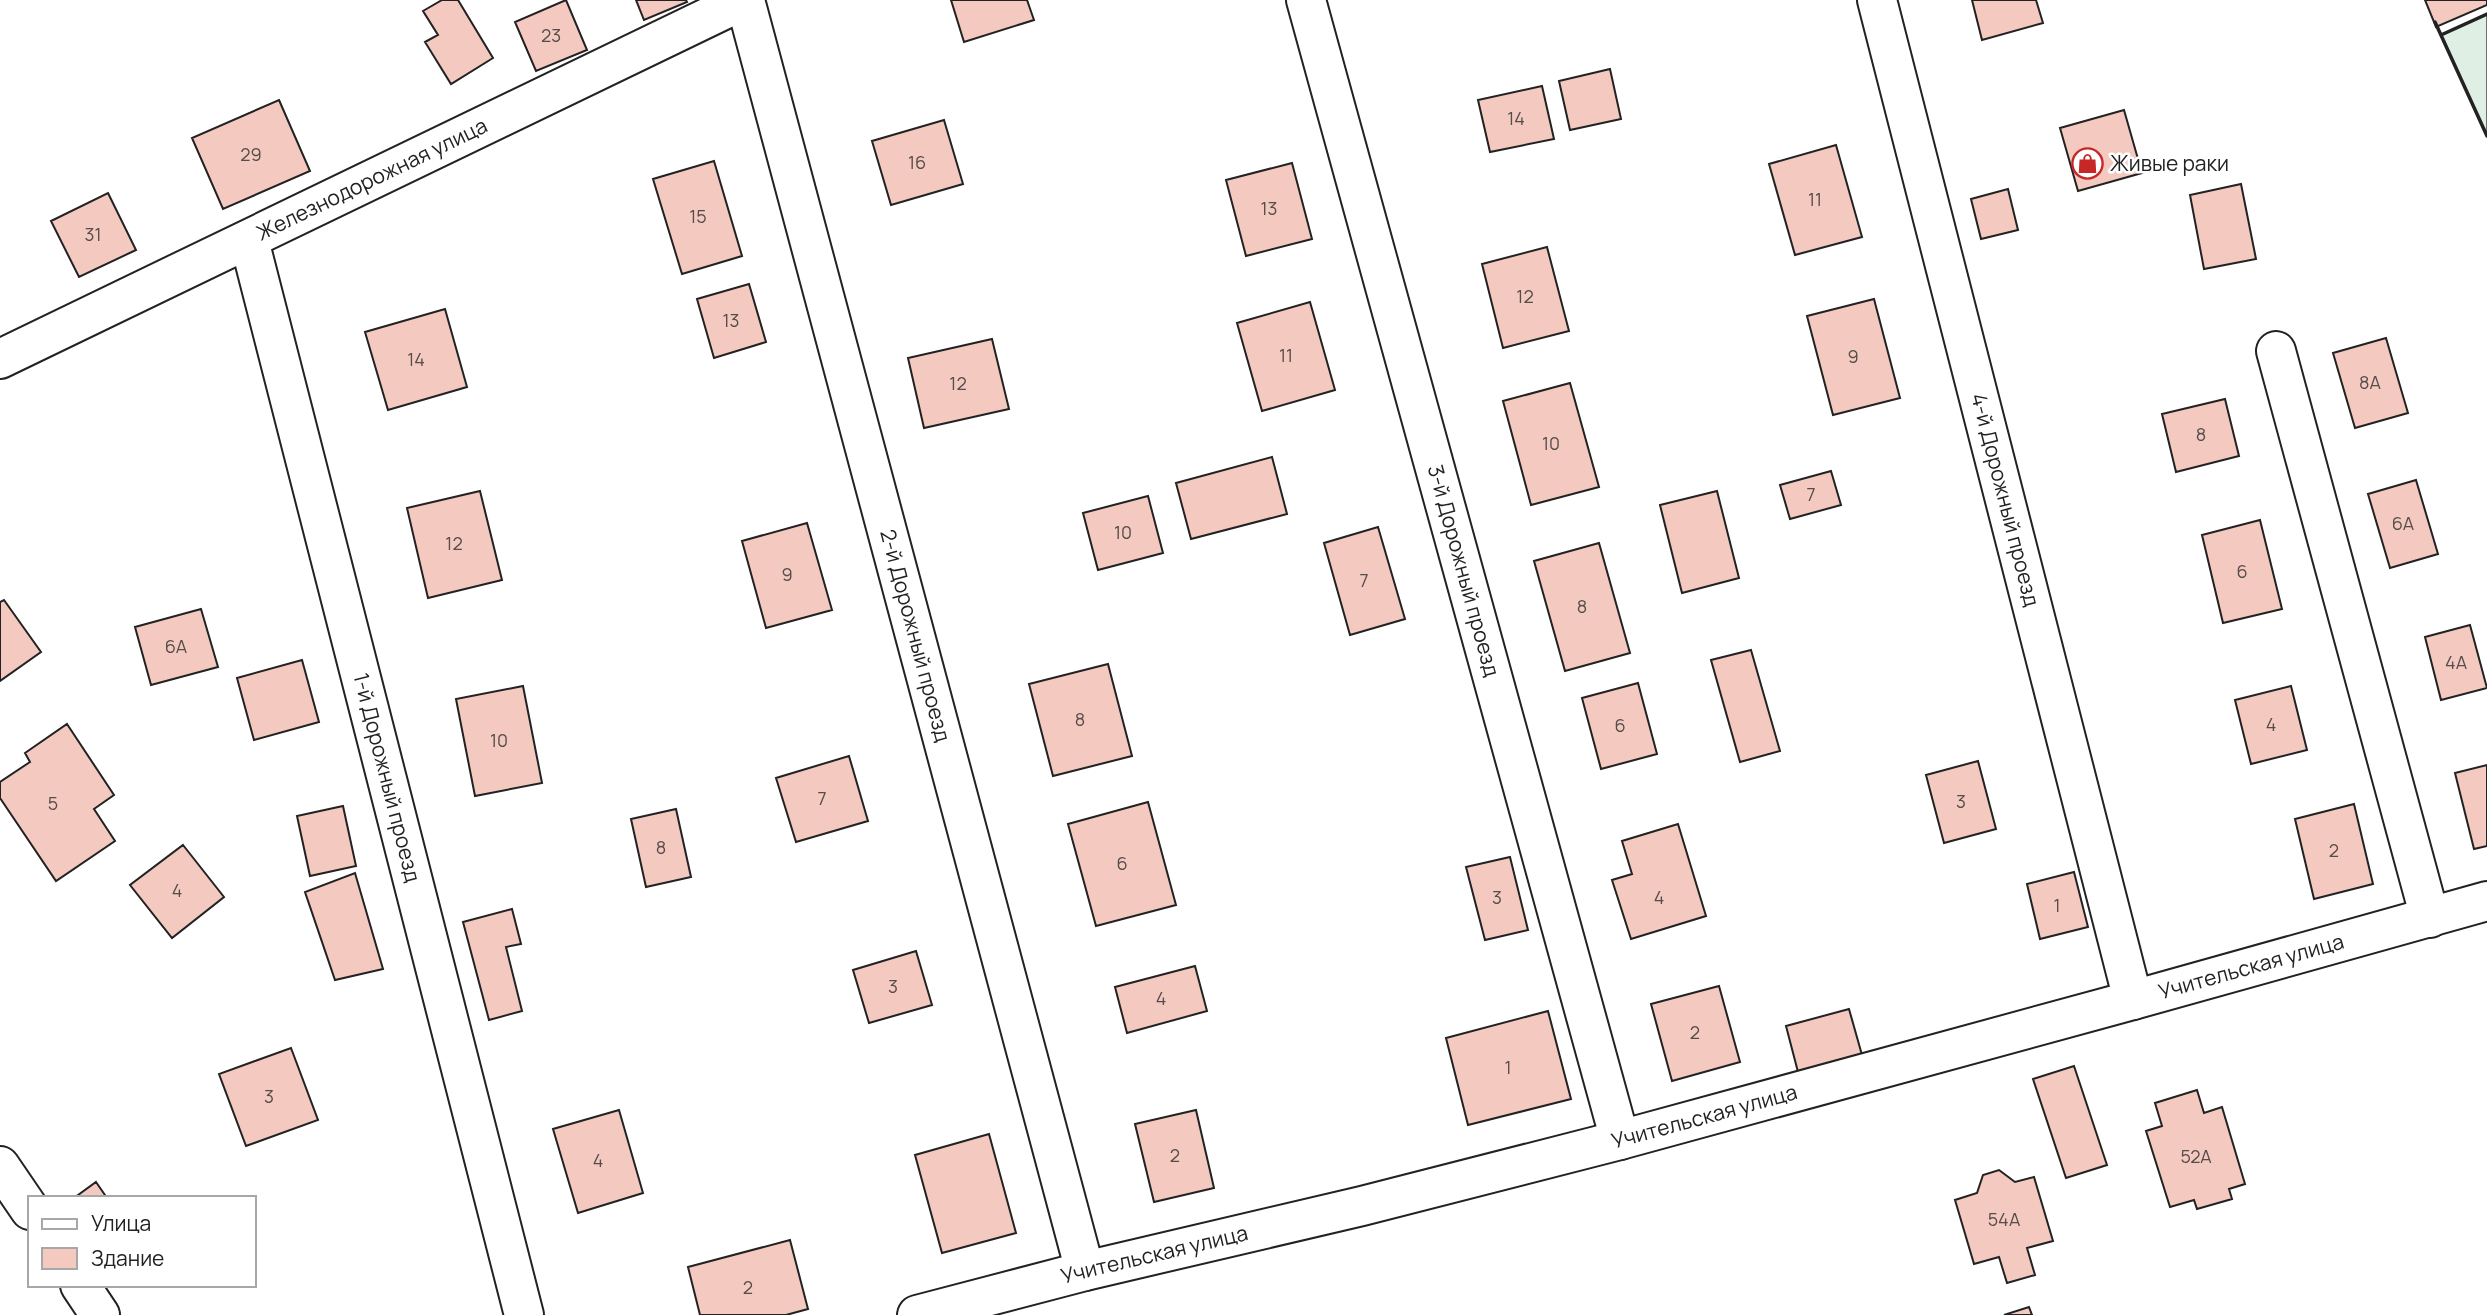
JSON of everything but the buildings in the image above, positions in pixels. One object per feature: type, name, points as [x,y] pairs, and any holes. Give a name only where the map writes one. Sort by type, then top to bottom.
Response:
[{"type":"street","name":"Железнодорожная улица","points":[[0,359],[745,0]]},
{"type":"street","name":"2-й Дорожный проезд","points":[[745,0],[1085,1271]]},
{"type":"street","name":"3-й Дорожный проезд","points":[[1306,0],[1620,1140]]},
{"type":"street","name":"4-й Дорожный проезд","points":[[1877,0],[2133,1000]]},
{"type":"street","name":"1-й Дорожный проезд","points":[[248,240],[524,1315]]},
{"type":"street","points":[[2276,351],[2430,918]]},
{"type":"street","name":"Учительская улица","points":[[917,1315],[1085,1271],[1362,1206],[1620,1140],[2487,901]]},
{"type":"street","points":[[0,1166],[28,1207]]},
{"type":"street","points":[[81,1287],[100,1315]]},
{"type":"green space","points":[[2487,14],[2487,136],[2441,35]]},
{"type":"wall","points":[[2441,35],[2487,14]]},
{"type":"wall","points":[[2435,22],[2487,136]]},
{"type":"place","name":"Живые раки","points":[[2087,164]]}]
